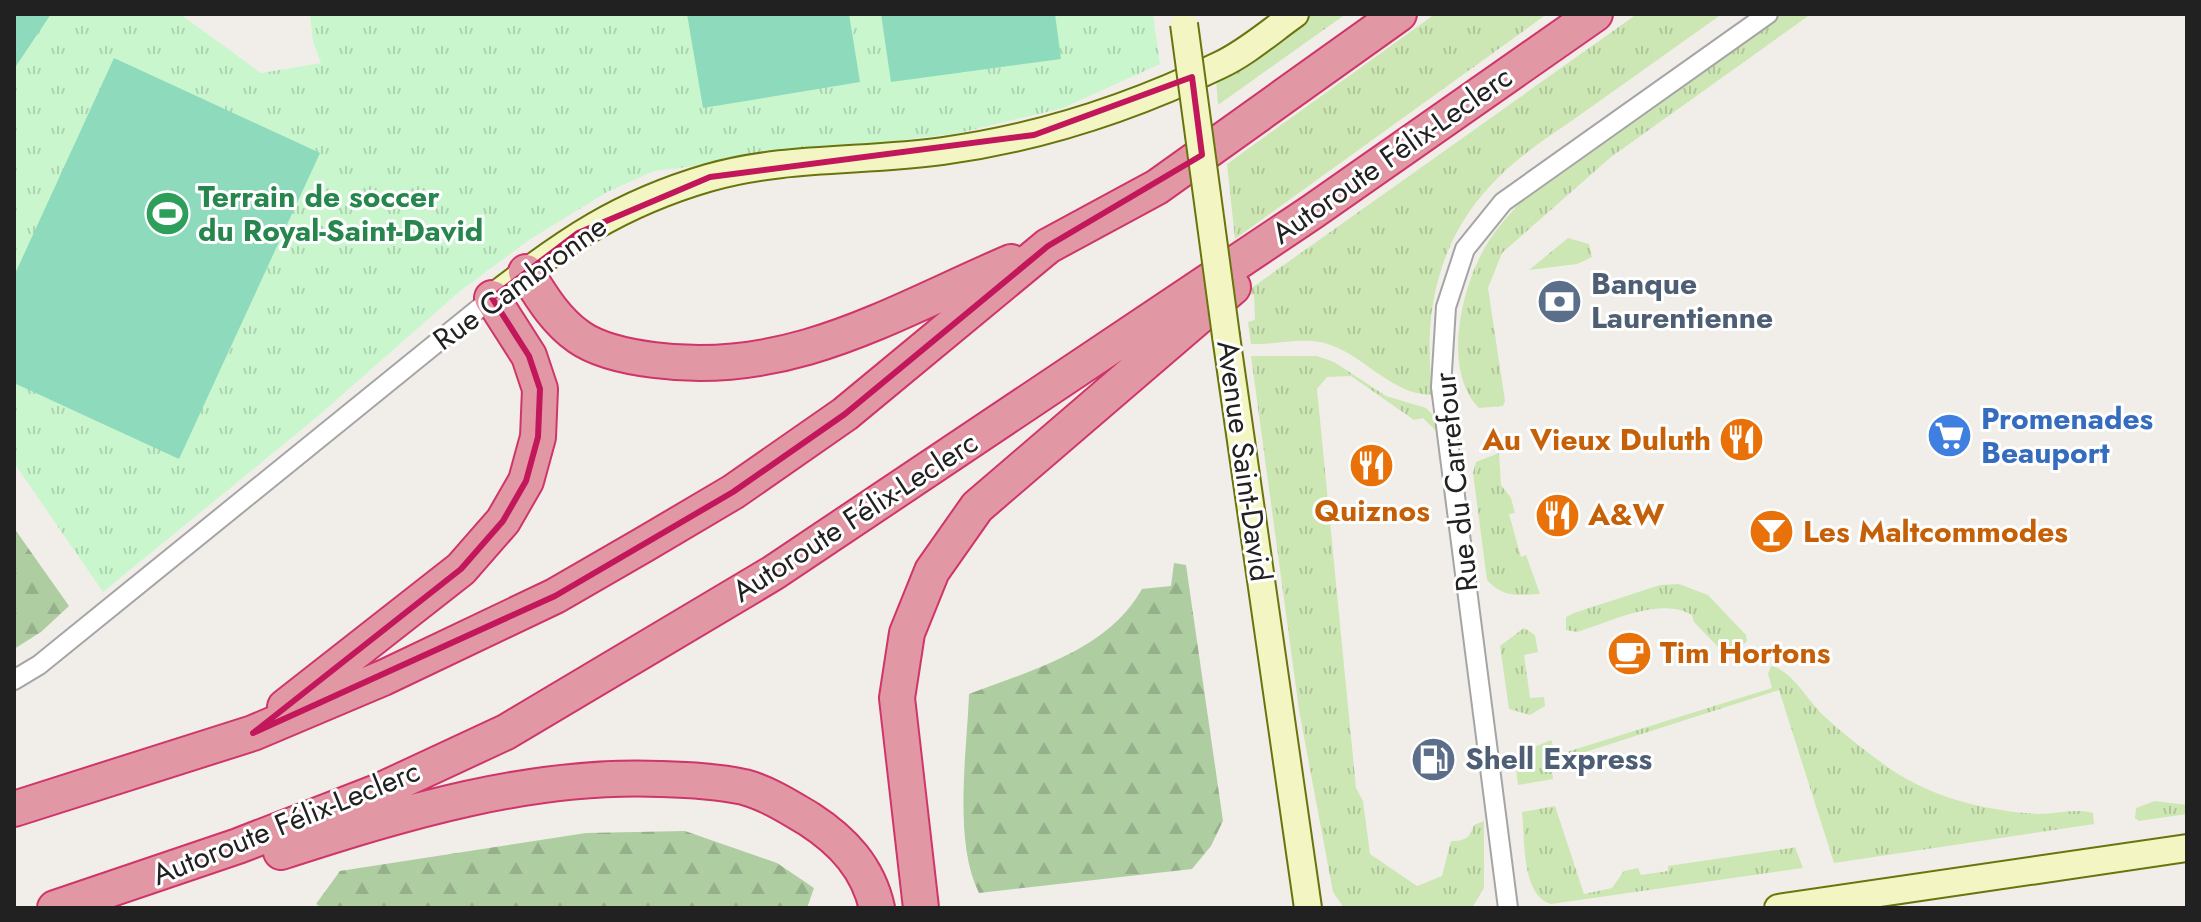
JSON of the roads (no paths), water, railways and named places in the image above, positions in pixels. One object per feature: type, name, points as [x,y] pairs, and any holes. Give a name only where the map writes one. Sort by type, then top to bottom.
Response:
[{"type":"highway","points":[[526,272],[552,314],[581,339],[628,357],[692,365],[750,362],[817,347],[1048,246],[1157,187],[1399,14]]},
{"type":"highway","name":"Autoroute Félix-Leclerc","points":[[55,908],[167,873],[377,792],[506,732],[773,573],[1312,212],[1595,14]]},
{"type":"highway","points":[[921,908],[897,698],[907,633],[932,571],[977,507],[1294,235],[1312,212]]},
{"type":"highway","points":[[14,809],[253,733],[383,678],[555,596],[733,492],[845,414],[1048,246]]},
{"type":"highway","points":[[253,733],[461,569],[503,521],[526,481],[538,437],[540,389],[529,356],[492,298]]},
{"type":"highway","points":[[167,873],[235,867],[378,821],[528,785],[602,777],[691,780],[745,788],[785,804],[816,824],[844,845],[862,867],[877,908]]},
{"type":"street","name":"Rue Cambronne","points":[[14,680],[39,665],[492,298],[590,227],[628,207],[710,177],[798,164],[942,151],[1049,130],[1135,101],[1223,64],[1295,14]]},
{"type":"street","name":"Rue du Carrefour","points":[[1508,908],[1441,387],[1446,307],[1465,249],[1503,202],[1768,14]]},
{"type":"street","name":"Avenue Saint-David","points":[[1184,19],[1308,908]]},
{"type":"street","points":[[1778,908],[2187,848]]},
{"type":"place","name":"Terrain de soccer du Royal-Saint-David","points":[[167,214]]},
{"type":"place","name":"Banque Laurentienne","points":[[1560,301]]},
{"type":"place","name":"Promenades Beauport","points":[[1950,436]]},
{"type":"place","name":"Au Vieux Duluth","points":[[1742,440]]},
{"type":"place","name":"Quiznos","points":[[1372,465]]},
{"type":"place","name":"A&W","points":[[1557,515]]},
{"type":"place","name":"Les Maltcommodes","points":[[1772,532]]},
{"type":"place","name":"Tim Hortons","points":[[1629,653]]},
{"type":"place","name":"Shell Express","points":[[1434,759]]}]
